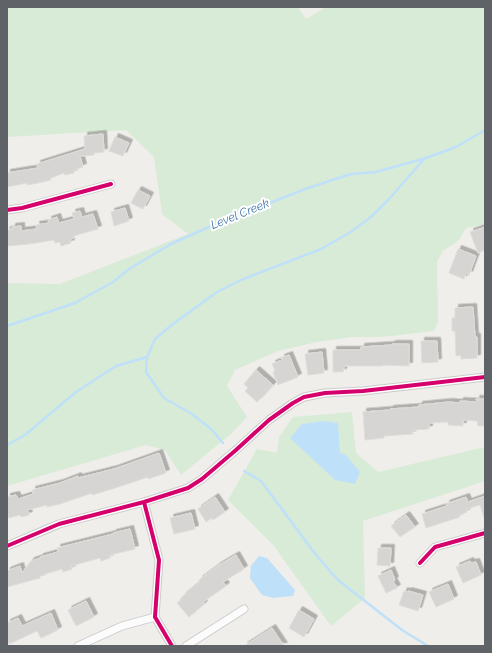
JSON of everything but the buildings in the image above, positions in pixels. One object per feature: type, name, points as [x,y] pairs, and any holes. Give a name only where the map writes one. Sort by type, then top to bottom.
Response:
[{"type":"street","points":[[7,210],[22,208],[111,184]]},
{"type":"street","points":[[7,546],[59,524],[144,502],[188,488],[202,479],[269,420],[304,397],[325,393],[485,377]]},
{"type":"street","points":[[144,502],[159,560],[155,617],[172,646]]},
{"type":"street","points":[[420,563],[435,547],[485,533]]},
{"type":"street","points":[[186,646],[244,609]]},
{"type":"street","points":[[78,646],[122,626],[155,617]]},
{"type":"green space","points":[[7,7],[298,7],[306,19],[326,7],[485,7],[485,224],[466,228],[459,240],[443,251],[437,262],[438,322],[434,331],[382,337],[352,337],[317,342],[278,351],[235,370],[227,386],[247,417],[231,434],[181,475],[165,450],[146,445],[7,486],[7,283],[60,284],[188,234],[162,214],[154,157],[126,130],[7,137]]},
{"type":"green space","points":[[352,412],[356,453],[378,472],[485,447],[485,481],[363,521],[365,598],[331,626],[274,546],[228,500],[257,449],[277,453],[279,437],[293,417]]},
{"type":"water","points":[[324,421],[338,423],[340,453],[346,455],[360,472],[355,484],[335,480],[290,438],[302,424]]},
{"type":"water","points":[[259,556],[267,558],[295,590],[293,596],[273,598],[262,595],[250,578],[251,566]]},
{"type":"waterway","name":"Level Creek","points":[[7,326],[75,303],[113,282],[129,269],[171,244],[240,213],[351,174],[376,172],[426,158],[456,147],[485,130]]},
{"type":"waterway","points":[[223,443],[210,428],[192,414],[164,398],[146,372],[147,357],[155,339],[217,292],[241,280],[321,249],[349,233],[371,217],[425,158]]},
{"type":"waterway","points":[[7,445],[25,435],[76,392],[116,366],[147,357]]},
{"type":"waterway","points":[[244,471],[261,481],[316,555],[338,580],[402,630],[428,646]]},
{"type":"cycle path","points":[[7,210],[22,208],[111,184]]},
{"type":"cycle path","points":[[7,546],[59,524],[144,502],[188,488],[202,479],[269,420],[304,397],[325,393],[363,391],[485,377]]},
{"type":"cycle path","points":[[144,502],[159,560],[155,617],[172,646]]},
{"type":"cycle path","points":[[420,563],[435,547],[485,533]]}]
